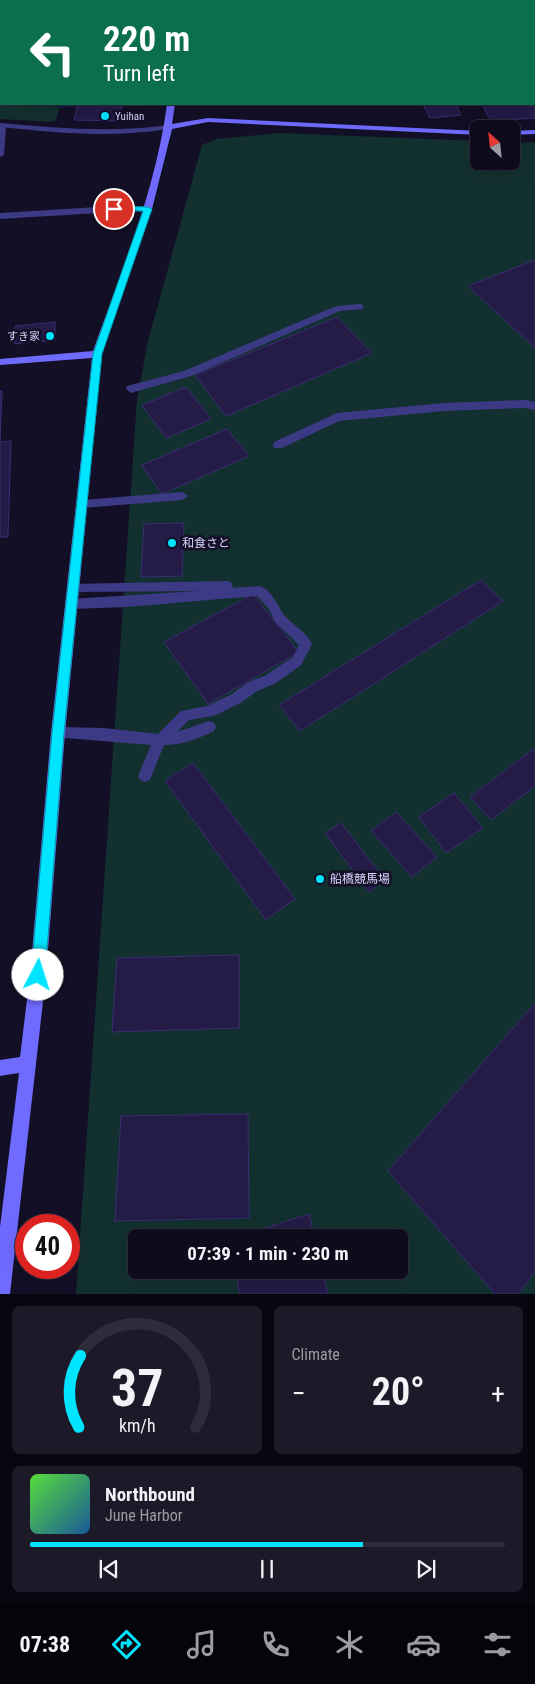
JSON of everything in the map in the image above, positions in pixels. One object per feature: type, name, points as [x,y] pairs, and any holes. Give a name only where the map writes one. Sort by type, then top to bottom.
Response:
[{"type":"street","points":[[1,1294],[38,975],[58,733],[97,354],[148,209],[168,126],[171,105]]},
{"type":"street","points":[[0,154],[1,125],[55,130],[134,132],[208,120],[470,133]]},
{"type":"street","points":[[520,133],[535,132]]},
{"type":"street","points":[[0,216],[114,209],[148,209]]},
{"type":"street","points":[[131,389],[187,374],[339,308],[360,307]]},
{"type":"street","points":[[0,362],[97,354]]},
{"type":"street","points":[[278,445],[337,417],[443,406],[525,404],[535,406]]},
{"type":"street","points":[[82,504],[182,496]]},
{"type":"street","points":[[73,587],[244,586]]},
{"type":"street","points":[[71,604],[126,602],[260,591],[274,606],[279,618],[306,644],[297,661],[287,670],[209,712],[186,715],[159,741],[145,776]]},
{"type":"street","points":[[58,733],[105,734],[159,741],[196,734],[210,727]]},
{"type":"street","points":[[0,1068],[27,1064]]},
{"type":"green space","points":[[0,105],[60,107],[55,122],[0,119]]},
{"type":"green space","name":"船橋競馬場","points":[[279,133],[470,141],[470,170],[520,170],[520,143],[535,142],[535,1294],[76,1294],[77,1279],[80,1279],[80,1235],[137,400],[148,341],[202,145],[217,139]]},
{"type":"building","points":[[78,105],[122,105],[118,121],[74,120]]},
{"type":"building","points":[[424,105],[456,105],[461,115],[430,118]]},
{"type":"building","points":[[483,105],[535,105],[535,118],[490,120]]},
{"type":"building","points":[[535,260],[535,348],[468,286]]},
{"type":"building","points":[[337,317],[372,353],[226,416],[195,375]]},
{"type":"building","points":[[55,322],[55,340],[15,344],[15,326]]},
{"type":"building","points":[[186,387],[211,419],[166,438],[142,405]]},
{"type":"building","points":[[0,391],[2,391],[0,442]]},
{"type":"building","points":[[227,429],[249,456],[162,494],[142,465]]},
{"type":"building","points":[[11,441],[8,537],[0,537],[0,442]]},
{"type":"building","points":[[184,523],[182,576],[141,577],[144,524]]},
{"type":"building","points":[[481,580],[503,601],[300,731],[279,705]]},
{"type":"building","points":[[253,594],[299,652],[208,704],[164,642]]},
{"type":"building","points":[[535,748],[535,786],[491,820],[470,797]]},
{"type":"building","points":[[193,763],[295,899],[266,920],[165,781]]},
{"type":"building","points":[[454,793],[483,828],[446,853],[419,817]]},
{"type":"building","points":[[396,812],[437,857],[412,877],[371,831]]},
{"type":"building","points":[[341,823],[385,880],[369,892],[325,833]]},
{"type":"building","points":[[239,955],[239,1028],[112,1032],[117,958]]},
{"type":"building","points":[[535,1003],[535,1272],[518,1294],[495,1294],[388,1171]]},
{"type":"building","points":[[248,1114],[249,1218],[115,1221],[121,1116]]},
{"type":"building","points":[[309,1214],[313,1229],[262,1229]]},
{"type":"building","points":[[237,1279],[324,1279],[328,1294],[240,1294]]},
{"type":"waterway","points":[[50,105],[67,106]]},
{"type":"place","name":"Yuihan","points":[[105,116]]},
{"type":"place","name":"すき家","points":[[50,336]]},
{"type":"place","name":"和食さと","points":[[172,543]]},
{"type":"place","name":"船橋競馬場","points":[[320,879]]},
{"type":"route","points":[[38,975],[58,733],[97,354],[148,209],[114,209]]}]
